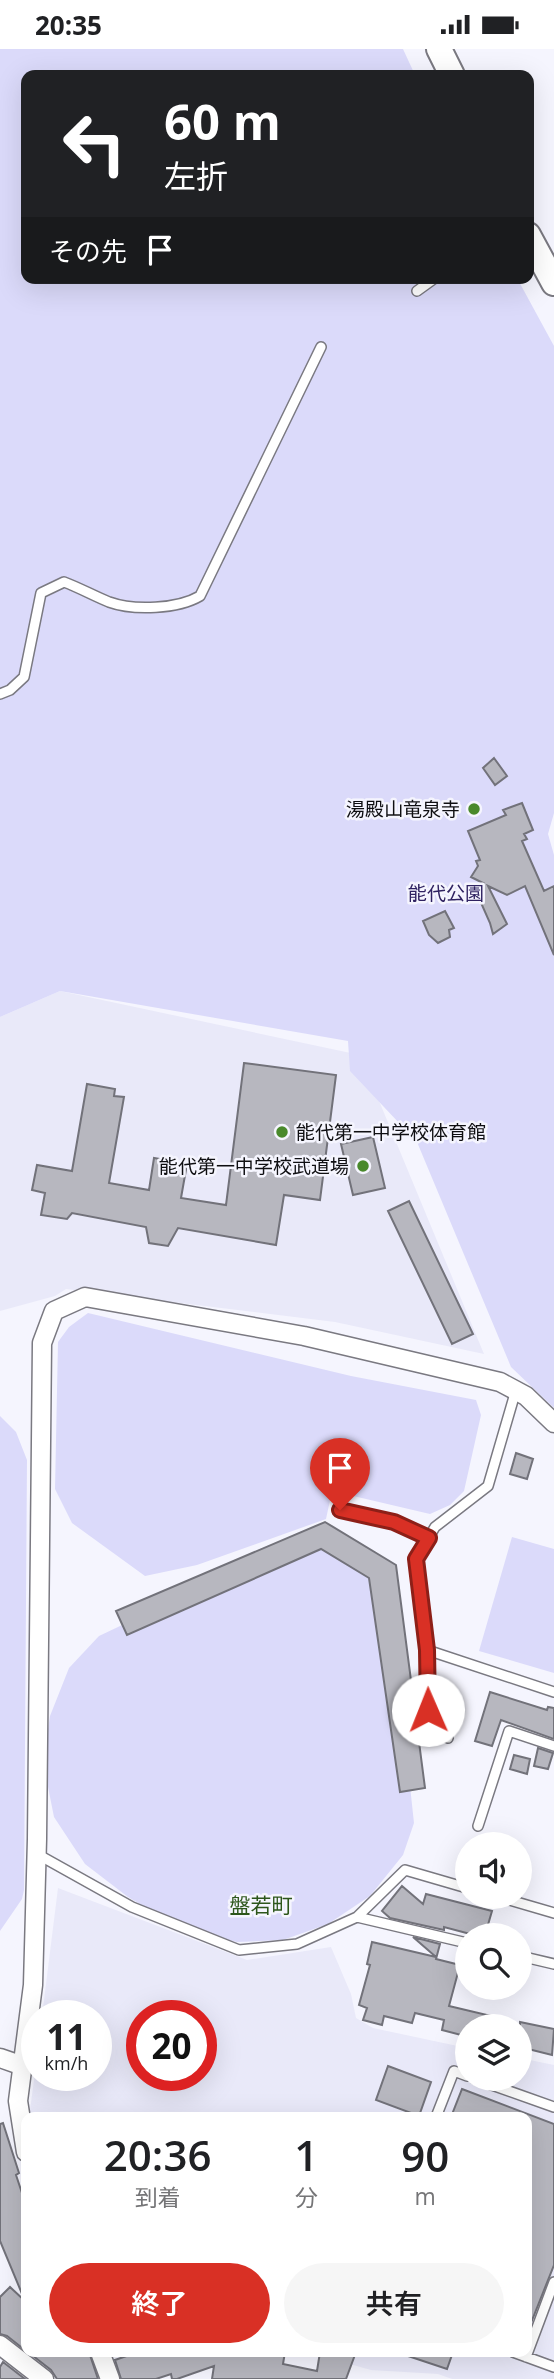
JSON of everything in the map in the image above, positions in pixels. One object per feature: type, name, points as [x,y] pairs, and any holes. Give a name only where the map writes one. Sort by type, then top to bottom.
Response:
[{"type":"street","points":[[439,49],[450,70]]},
{"type":"street","points":[[534,244],[551,268]]},
{"type":"street","points":[[31,2000],[37,1854],[42,1343],[54,1311],[85,1297],[342,1344],[500,1382],[526,1396],[554,1423]]},
{"type":"street","points":[[0,2058],[21,2065]]},
{"type":"street","points":[[21,2080],[18,2101],[21,2120]]},
{"type":"street","points":[[0,2345],[44,2379]]},
{"type":"street","points":[[102,2357],[110,2379]]},
{"type":"lane","points":[[417,291],[427,284]]},
{"type":"lane","points":[[0,694],[10,690],[24,677],[41,593],[64,582],[112,603],[155,608],[187,604],[200,596],[321,347]]},
{"type":"lane","points":[[448,1738],[428,1710],[427,1650],[416,1559],[435,1527],[488,1486],[516,1390]]},
{"type":"lane","points":[[340,1510],[394,1522],[429,1538]]},
{"type":"lane","points":[[427,1650],[554,1692]]},
{"type":"lane","points":[[478,1826],[509,1731],[554,1745]]},
{"type":"lane","points":[[37,1854],[132,1907],[239,1950],[297,1944],[357,1917],[405,1870],[455,1885]]},
{"type":"lane","points":[[532,1907],[554,1913]]},
{"type":"lane","points":[[357,1917],[455,1940]]},
{"type":"lane","points":[[532,1959],[554,1964]]},
{"type":"lane","points":[[438,2112],[455,2071]]},
{"type":"lane","points":[[509,2091],[554,2107]]},
{"type":"lane","points":[[532,2341],[554,2282]]},
{"type":"lane","points":[[526,2357],[554,2367]]},
{"type":"shaded area","points":[[60,991],[360,1055],[484,1354],[335,1322],[66,1289],[55,1296],[0,1311],[0,1017]]},
{"type":"shaded area","points":[[58,1888],[247,1960],[331,1947],[351,1994],[356,2018],[373,2028],[455,2045],[455,2091],[532,2091],[532,2060],[554,2065],[554,2379],[452,2379],[438,2374],[371,2370],[325,2357],[532,2357],[532,2112],[30,2112],[33,2091],[112,2091],[112,2000],[44,2000]]},
{"type":"green space","name":"能代公園","points":[[0,49],[403,49],[413,70],[21,70],[21,284],[520,284],[554,346],[554,813],[548,834],[554,855],[554,1408],[511,1367],[417,1142],[350,1071],[348,1041],[60,991],[0,1017]]},
{"type":"green space","points":[[88,1313],[351,1376],[476,1400],[481,1415],[464,1491],[450,1505],[430,1514],[332,1491],[326,1519],[197,1565],[145,1576],[72,1523],[55,1489],[58,1342],[69,1327]]},
{"type":"green space","points":[[0,1416],[16,1432],[27,1460],[24,1890],[22,1899],[0,1931]]},
{"type":"green space","points":[[320,1531],[387,1573],[414,1823],[403,1855],[370,1896],[328,1924],[283,1940],[237,1942],[181,1928],[128,1897],[85,1864],[54,1817],[43,1762],[50,1716],[69,1668],[99,1636]]},
{"type":"green space","points":[[512,1537],[554,1549],[554,1673],[479,1651]]},
{"type":"building","points":[[494,758],[507,776],[495,785],[483,768]]},
{"type":"building","points":[[522,803],[533,830],[524,834],[527,839],[522,841],[544,891],[554,886],[554,955],[525,886],[507,895],[488,886],[507,924],[493,934],[474,887],[483,883],[471,877],[478,866],[476,861],[480,860],[468,831],[506,815],[503,810]]},
{"type":"building","points":[[445,911],[454,928],[449,930],[450,937],[438,943],[429,935],[423,921]]},
{"type":"building","points":[[244,1063],[336,1075],[320,1200],[284,1195],[276,1245],[178,1228],[168,1246],[149,1243],[146,1227],[72,1213],[67,1219],[41,1215],[45,1193],[32,1190],[37,1165],[72,1171],[87,1084],[115,1089],[114,1096],[124,1097],[109,1183],[149,1190],[154,1158],[187,1164],[181,1198],[226,1205]]},
{"type":"building","name":"能代第一中学校武道場","points":[[373,1137],[385,1188],[353,1195],[341,1144]]},
{"type":"building","points":[[409,1201],[473,1334],[452,1344],[388,1211]]},
{"type":"building","points":[[516,1453],[533,1459],[527,1479],[510,1474]]},
{"type":"building","points":[[325,1522],[396,1565],[425,1788],[400,1792],[369,1578],[321,1549],[127,1635],[116,1611]]},
{"type":"building","points":[[490,1692],[547,1710],[548,1707],[554,1708],[554,1739],[501,1720],[492,1746],[475,1741]]},
{"type":"building","points":[[538,1748],[553,1753],[548,1769],[534,1766]]},
{"type":"building","points":[[514,1755],[530,1759],[527,1774],[510,1769]]},
{"type":"building","points":[[402,1886],[423,1904],[426,1894],[455,1901],[455,1909],[492,1911],[488,1923],[455,1923],[455,1930],[444,1927],[444,1930],[390,1918],[382,1911]]},
{"type":"building","points":[[413,1937],[440,1944],[436,1959],[455,1964],[455,1984],[449,2006],[483,2014],[455,2014],[455,2033],[442,2030],[444,2020],[415,2013],[412,2023],[384,2016],[382,2025],[363,2020],[367,2008],[359,2005],[370,1965],[367,1964],[372,1942],[436,1957]]},
{"type":"building","points":[[532,2024],[554,2029],[552,2055],[532,2050]]},
{"type":"building","points":[[388,2066],[431,2082],[420,2112],[408,2112],[376,2100]]},
{"type":"building","points":[[461,2091],[467,2091],[522,2112],[453,2112]]},
{"type":"building","points":[[532,2116],[554,2124],[554,2265],[532,2320]]},
{"type":"building","points":[[3,2123],[19,2173],[16,2175],[21,2190],[21,2291],[0,2241],[0,2124]]},
{"type":"building","points":[[10,2287],[21,2297],[21,2347],[0,2334],[0,2297]]},
{"type":"building","points":[[34,2357],[91,2357],[98,2379],[57,2379],[51,2370]]},
{"type":"building","points":[[124,2357],[284,2357],[283,2364],[317,2371],[319,2357],[354,2357],[346,2379],[212,2379],[214,2366],[177,2379],[172,2379],[171,2374],[156,2379],[121,2379],[115,2360]]},
{"type":"building","points":[[411,2357],[451,2357],[447,2369]]},
{"type":"building","points":[[3,2362],[25,2379],[0,2379]]},
{"type":"place","name":"湯殿山竜泉寺","points":[[474,809]]},
{"type":"place","name":"能代第一中学校体育館","points":[[282,1132]]},
{"type":"place","name":"能代第一中学校武道場","points":[[363,1166]]},
{"type":"district","name":"盤若町","points":[[261,1906]]},
{"type":"route","points":[[340,1510],[394,1522],[429,1538],[416,1559],[427,1650],[428,1710]]}]
